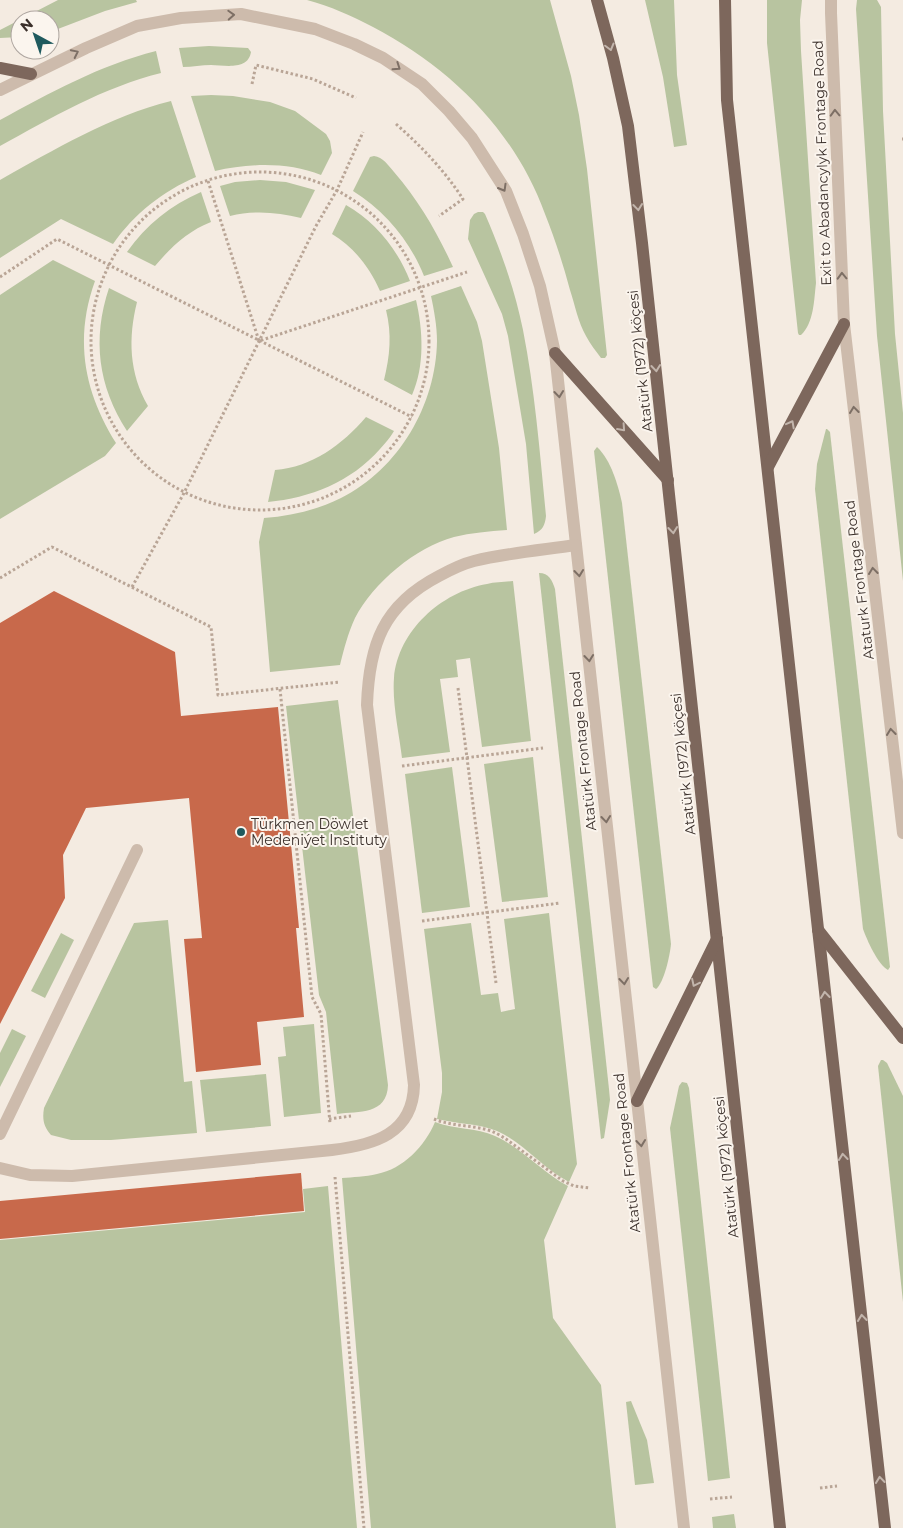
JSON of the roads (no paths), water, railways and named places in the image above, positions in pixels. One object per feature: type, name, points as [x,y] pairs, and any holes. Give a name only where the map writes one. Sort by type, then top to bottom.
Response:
[{"type":"main road","name":"Atatürk (1972) köçesi","points":[[598,0],[628,126],[642,243],[780,1528]]},
{"type":"main road","points":[[725,0],[727,100],[885,1528]]},
{"type":"main road","points":[[0,68],[31,74]]},
{"type":"main road","points":[[768,467],[844,324]]},
{"type":"main road","points":[[555,353],[668,480]]},
{"type":"main road","points":[[818,929],[903,1038]]},
{"type":"main road","points":[[636,1101],[717,939]]},
{"type":"street","name":"Exit to Abadancylyk Frontage Road","points":[[831,0],[830,13],[844,324]]},
{"type":"street","name":"Atatürk Frontage Road","points":[[0,90],[86,48],[137,26],[181,18],[241,14],[315,29],[354,44],[383,58],[422,84],[472,138],[506,191],[523,234],[540,286],[555,353],[684,1528]]},
{"type":"street","name":"Ataturk Frontage Road","points":[[844,324],[903,833]]},
{"type":"street","points":[[0,1168],[30,1175],[72,1176],[355,1148],[384,1138],[400,1126],[414,1100],[414,1086],[367,705],[368,677],[372,656],[381,631],[394,610],[412,592],[453,568],[474,561],[576,545]]},
{"type":"street","points":[[0,1134],[137,850]]},
{"type":"place","name":"Türkmen Döwlet Medeniýet Instituty","points":[[241,832]]}]
